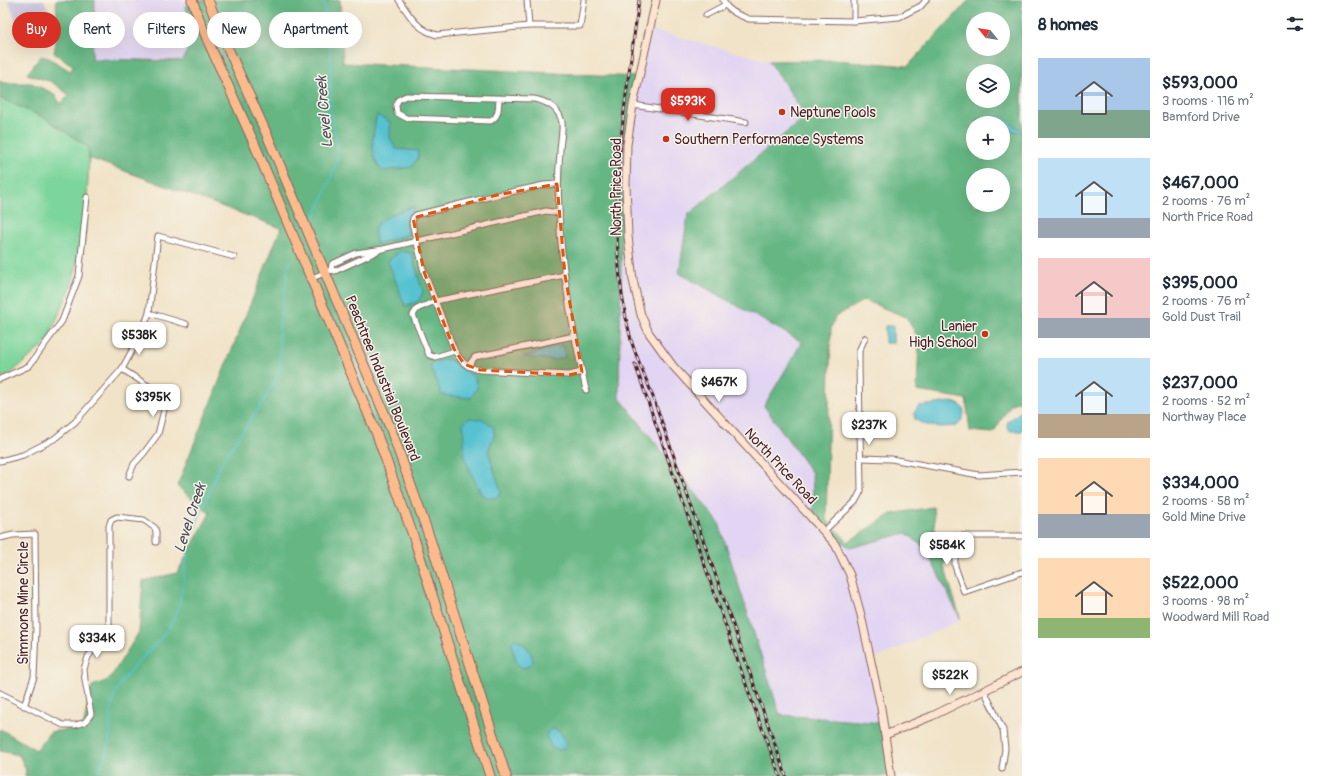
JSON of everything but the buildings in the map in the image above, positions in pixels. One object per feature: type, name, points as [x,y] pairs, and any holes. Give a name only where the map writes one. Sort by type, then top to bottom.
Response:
[{"type":"highway","name":"Peachtree Industrial Boulevard","points":[[192,0],[207,39],[254,143],[310,279],[376,432],[414,538],[490,776]]},
{"type":"highway","name":"Peachtree Industrial Boulevard","points":[[208,0],[221,33],[328,271],[390,426],[428,533],[506,776]]},
{"type":"street","points":[[399,0],[418,25],[427,32],[437,35],[529,26],[580,26],[584,0]]},
{"type":"street","points":[[527,0],[529,26]]},
{"type":"street","name":"North Price Road","points":[[656,0],[632,105],[627,145],[626,194],[628,236],[633,280],[641,315],[649,332],[673,366],[824,531],[835,544],[845,561],[854,586],[871,661],[891,776]]},
{"type":"street","points":[[854,0],[854,21]]},
{"type":"street","points":[[706,15],[724,2],[734,13],[749,19],[854,21],[899,18],[921,6],[926,0]]},
{"type":"street","points":[[498,98],[498,110],[496,117],[491,121],[406,118],[397,112],[396,106],[398,100],[406,96],[534,98],[544,100],[557,111],[562,122],[557,184],[565,275],[574,336],[586,390]]},
{"type":"street","points":[[632,105],[746,122]]},
{"type":"street","points":[[557,184],[544,185],[497,195],[416,215],[413,218],[412,223],[424,272],[459,359],[468,366],[480,370],[569,375],[582,372]]},
{"type":"street","points":[[0,379],[29,366],[62,321],[80,276],[87,197]]},
{"type":"street","points":[[328,271],[332,264],[356,252],[382,249],[546,211],[559,213]]},
{"type":"street","points":[[0,461],[23,455],[54,439],[75,422],[122,369],[142,332],[149,313],[158,236],[234,257]]},
{"type":"street","points":[[310,279],[328,271],[335,271],[382,249]]},
{"type":"street","points":[[455,351],[436,357],[429,355],[413,315],[417,309],[435,301],[565,275]]},
{"type":"street","points":[[149,313],[186,324]]},
{"type":"street","points":[[468,366],[475,357],[574,336]]},
{"type":"street","points":[[824,531],[855,502],[860,491],[861,458],[859,351],[865,338]]},
{"type":"street","points":[[122,369],[167,398],[158,434],[134,464],[129,476]]},
{"type":"street","points":[[861,458],[891,459],[979,475],[1022,472]]},
{"type":"street","points":[[0,693],[63,725],[76,725],[89,719],[91,714],[84,669],[88,656],[109,626],[109,526],[111,520],[117,517],[144,520],[155,528],[156,542]]},
{"type":"street","name":"Simmons Mine Circle","points":[[0,538],[13,535],[35,534],[36,629],[34,677],[24,706]]},
{"type":"street","points":[[1022,536],[955,536],[955,566],[964,592],[1022,572]]},
{"type":"street","points":[[885,735],[932,716],[1022,672]]},
{"type":"street","points":[[984,690],[1003,730],[1005,749],[1002,769]]},
{"type":"highlighted area","points":[[557,184],[565,275],[582,372],[569,375],[480,370],[464,364],[454,349],[424,272],[413,218],[497,195]]},
{"type":"shaded area","points":[[8,0],[44,0],[49,12],[12,12]]},
{"type":"shaded area","points":[[95,0],[196,0],[185,6],[188,12],[133,12],[133,48],[188,48],[182,61],[92,59],[93,48],[125,48],[125,12],[94,12]]},
{"type":"shaded area","points":[[652,30],[769,61],[806,116],[688,215],[679,273],[802,342],[764,406],[812,473],[814,520],[850,548],[906,533],[925,548],[961,620],[872,660],[884,723],[780,715],[719,523],[619,397],[623,145],[638,77]]},
{"type":"green space","points":[[56,0],[95,0],[94,12],[69,12],[69,48],[93,48],[92,59],[182,61],[188,48],[199,48],[199,12],[188,12],[185,6],[196,0],[340,0],[341,12],[269,12],[269,48],[342,48],[343,63],[638,77],[623,145],[619,397],[719,523],[780,715],[884,723],[893,776],[25,776],[26,770],[19,755],[0,751],[0,729],[36,750],[50,732],[83,727],[92,686],[109,680],[139,632],[143,581],[177,573],[210,513],[177,486],[281,228],[89,158],[88,147],[45,118],[0,98],[0,81],[3,83],[31,83],[53,93],[61,104],[69,95],[52,82],[27,74],[41,56],[49,58],[70,71],[74,66],[54,53],[55,48],[61,48],[61,12],[57,12]]},
{"type":"green space","points":[[969,0],[1022,0],[1022,400],[1011,404],[993,433],[970,431],[966,399],[917,391],[919,339],[906,317],[864,300],[835,317],[831,328],[826,519],[848,542],[891,514],[933,507],[936,540],[944,543],[944,566],[961,620],[925,548],[906,533],[850,548],[814,520],[812,473],[764,406],[802,342],[679,273],[688,215],[806,116],[769,61],[837,60],[908,66]]},
{"type":"green space","points":[[0,98],[45,118],[88,147],[89,158],[85,238],[70,289],[46,343],[10,374],[0,378]]},
{"type":"water","points":[[377,115],[390,122],[390,138],[396,149],[418,151],[418,158],[411,167],[383,171],[378,166],[373,152],[373,137]]},
{"type":"water","points":[[1010,122],[1022,131],[1022,133],[1010,130]]},
{"type":"water","points":[[415,206],[406,223],[407,235],[376,244],[375,228],[377,224],[393,214]]},
{"type":"water","points":[[400,251],[411,253],[423,292],[419,301],[405,306],[388,261]]},
{"type":"water","points":[[885,326],[894,326],[894,343],[885,343]]},
{"type":"water","points":[[558,346],[564,346],[565,357],[555,360],[524,357]]},
{"type":"water","points":[[449,359],[458,367],[475,377],[477,388],[471,398],[442,395],[430,365]]},
{"type":"water","points":[[952,402],[961,405],[964,411],[963,418],[957,426],[930,426],[915,419],[914,413],[919,406]]},
{"type":"water","points":[[1022,411],[1022,431],[1010,431],[1007,427],[1008,421]]},
{"type":"water","points":[[470,418],[485,420],[494,428],[494,436],[488,451],[501,492],[498,497],[490,498],[481,494],[465,459],[463,423]]},
{"type":"water","points":[[515,639],[525,645],[530,651],[533,662],[529,666],[523,668],[517,664],[512,647],[512,642]]},
{"type":"water","points":[[553,729],[560,733],[565,740],[567,745],[563,749],[556,749],[549,743],[546,736],[548,731]]},
{"type":"waterway","name":"Level Creek","points":[[314,218],[337,162],[337,142],[330,112],[331,67],[329,36],[323,0]]},
{"type":"waterway","name":"Level Creek","points":[[97,776],[108,746],[110,736],[111,708],[114,697],[119,686],[127,675],[163,636],[176,615],[181,599],[191,538],[214,479],[220,465],[263,402],[277,375],[280,363],[279,328],[289,262]]},
{"type":"railway","points":[[639,0],[627,85],[618,170],[618,255],[622,298],[633,347],[653,397],[786,776]]},
{"type":"railway","points":[[635,364],[750,696],[780,776]]},
{"type":"place","name":"Neptune Pools","points":[[782,112]]},
{"type":"place","name":"Southern Performance Systems","points":[[666,139]]},
{"type":"place","name":"Lanier High School","points":[[985,334]]}]
